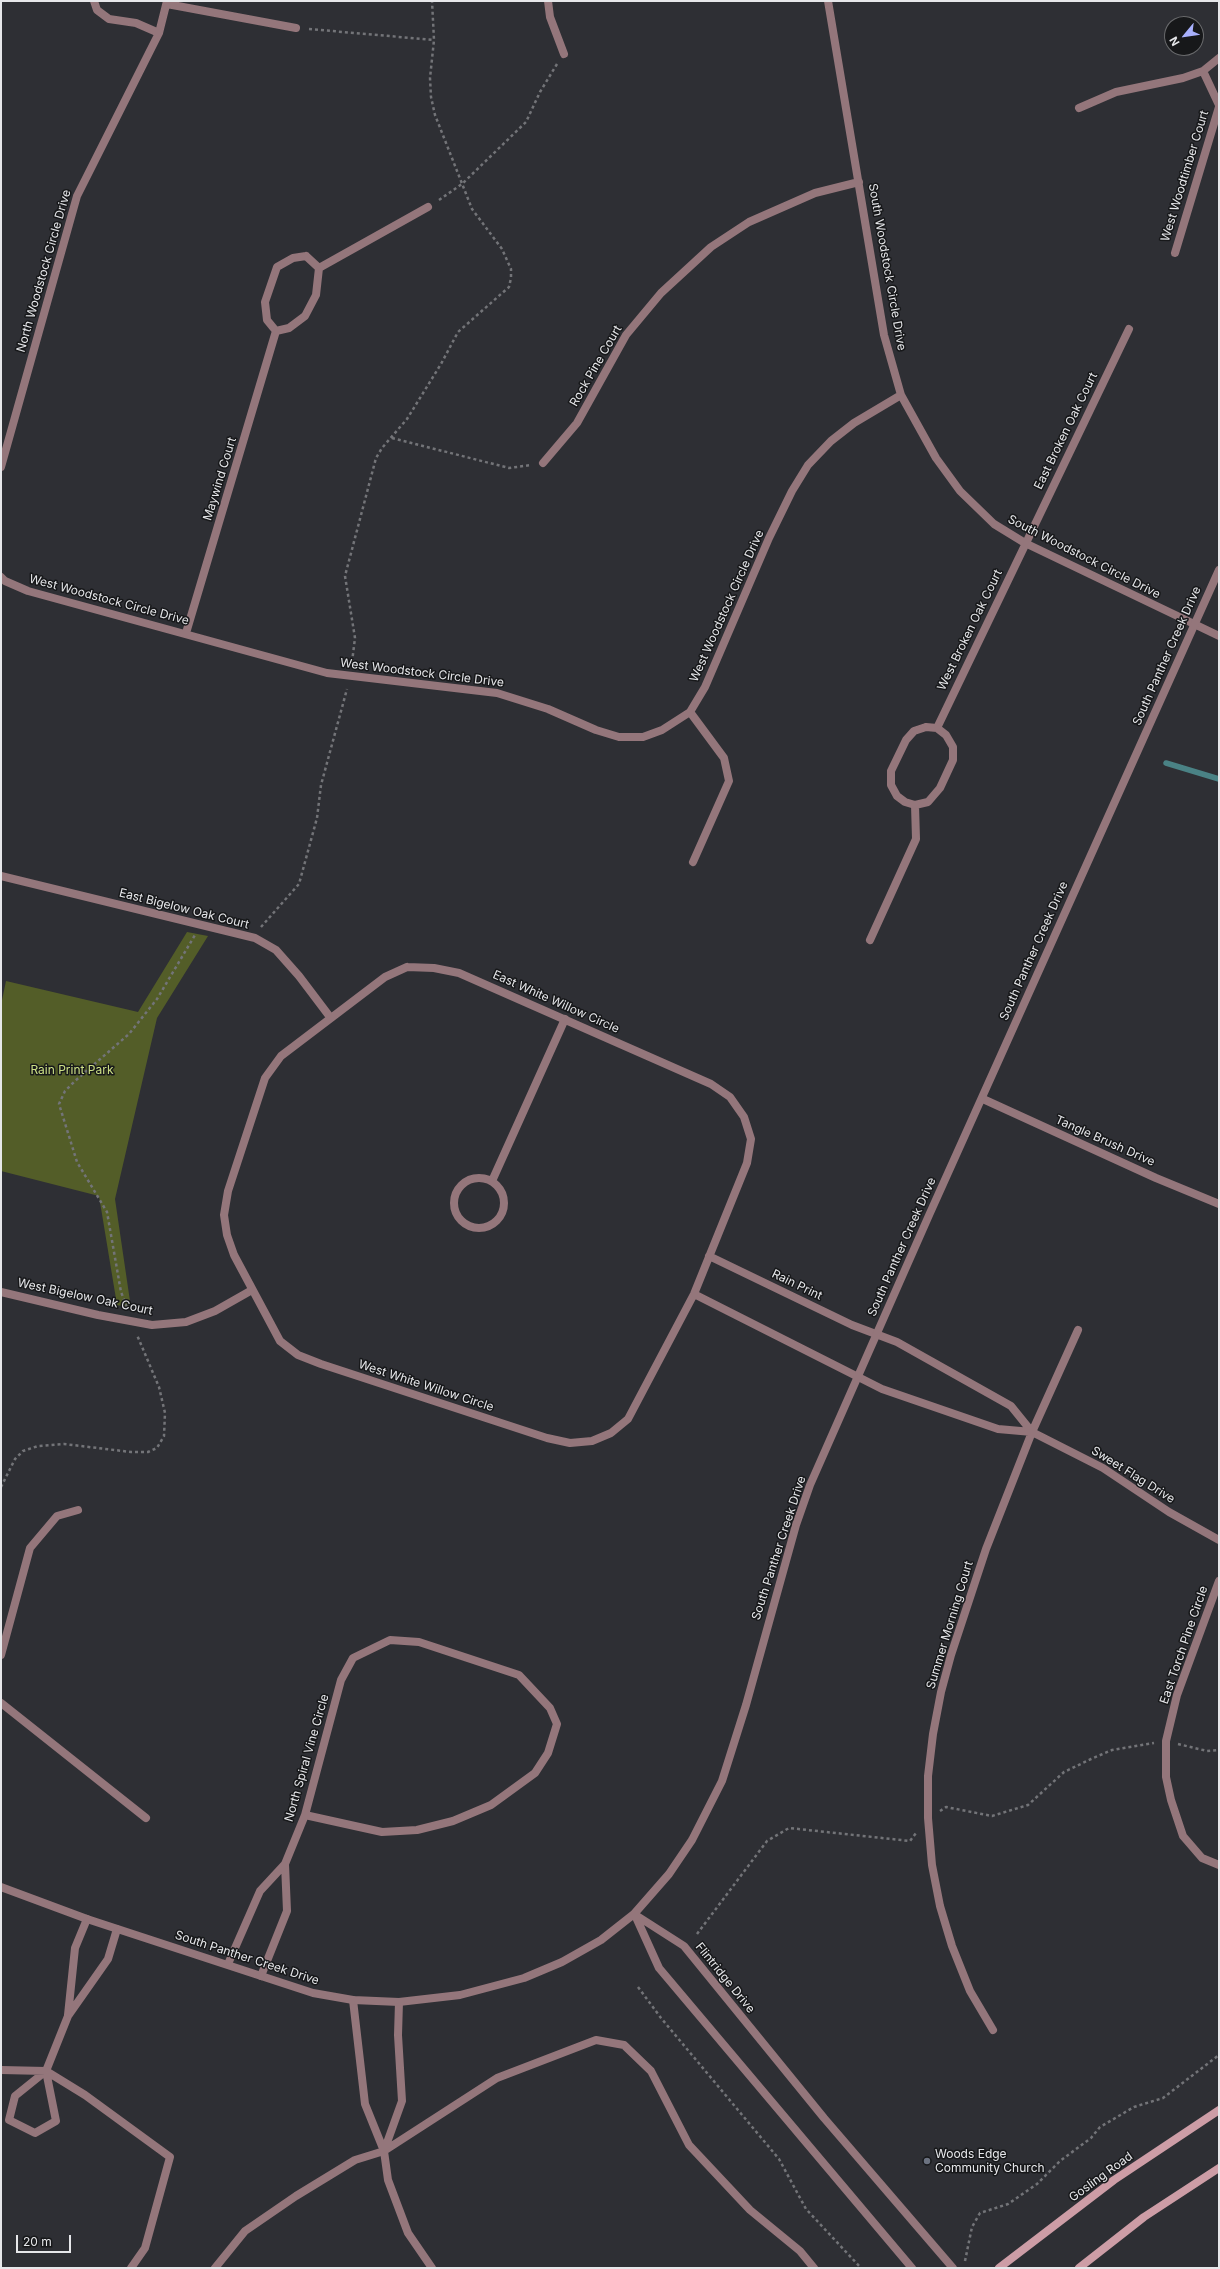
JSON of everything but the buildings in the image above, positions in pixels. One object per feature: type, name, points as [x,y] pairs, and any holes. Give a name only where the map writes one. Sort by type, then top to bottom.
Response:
[{"type":"main road","name":"Gosling Road","points":[[999,2268],[1114,2180],[1219,2110]]},
{"type":"main road","points":[[1079,2268],[1144,2217],[1219,2168]]},
{"type":"street","points":[[94,1],[97,10],[109,19],[136,23],[158,33]]},
{"type":"street","points":[[548,1],[550,17],[564,54]]},
{"type":"street","name":"South Woodstock Circle Drive","points":[[828,1],[884,335],[901,395],[936,458],[960,490],[994,524],[1025,543],[1193,625],[1219,636]]},
{"type":"street","points":[[167,3],[296,28]]},
{"type":"street","name":"North Woodstock Circle Drive","points":[[1,467],[77,196],[95,158],[117,119],[158,33],[167,3]]},
{"type":"street","points":[[1079,108],[1116,92],[1183,78],[1203,71],[1219,58]]},
{"type":"street","name":"West Woodtimber Court","points":[[1175,253],[1219,106],[1203,71]]},
{"type":"street","name":"Rock Pine Court","points":[[543,463],[577,423],[626,335],[661,293],[711,247],[749,222],[815,193],[859,182]]},
{"type":"street","points":[[319,268],[428,207]]},
{"type":"street","points":[[306,256],[319,268],[316,295],[305,316],[289,328],[276,331],[267,320],[265,302],[277,267],[293,258],[306,256]]},
{"type":"street","name":"East Broken Oak Court","points":[[1025,543],[1129,329]]},
{"type":"street","name":"Maywind Court","points":[[186,633],[276,331]]},
{"type":"street","name":"West Woodstock Circle Drive","points":[[1,577],[5,581],[28,591],[186,633],[271,659],[326,673],[497,693],[548,709],[596,730],[619,737],[643,737],[662,730],[690,712],[705,687],[769,538],[792,491],[808,465],[831,442],[854,423],[901,395]]},
{"type":"street","name":"West Broken Oak Court","points":[[936,728],[1025,543]]},
{"type":"street","name":"South Panther Creek Drive","points":[[1,1887],[87,1919],[313,1993],[353,2000],[399,2002],[460,1995],[524,1978],[568,1958],[600,1940],[634,1914],[669,1874],[692,1840],[722,1781],[746,1704],[796,1525],[810,1485],[876,1334],[983,1099],[1193,625],[1219,570]]},
{"type":"street","points":[[690,712],[724,758],[729,781],[693,862]]},
{"type":"street","points":[[926,727],[936,728],[946,735],[953,747],[953,760],[940,788],[928,802],[915,805],[905,802],[897,796],[891,785],[892,771],[906,740],[914,731],[926,727]]},
{"type":"street","points":[[870,940],[916,839],[915,805]]},
{"type":"street","name":"East Bigelow Oak Court","points":[[1,876],[255,938],[276,950],[299,976],[330,1017]]},
{"type":"street","name":"East White Willow Circle","points":[[241,1149],[265,1078],[281,1056],[385,976],[407,966],[434,968],[459,973],[711,1084],[730,1097],[744,1117],[750,1140],[747,1162],[694,1294]]},
{"type":"street","points":[[492,1181],[565,1019]]},
{"type":"street","name":"Tangle Brush Drive","points":[[983,1099],[1156,1178],[1219,1204]]},
{"type":"street","name":"West White Willow Circle","points":[[241,1149],[228,1191],[224,1215],[227,1235],[234,1255],[280,1341],[298,1355],[321,1364],[540,1436],[570,1443],[592,1441],[611,1433],[628,1419],[694,1294]]},
{"type":"street","points":[[481,1177],[492,1181],[500,1189],[504,1200],[503,1211],[497,1221],[488,1227],[476,1228],[465,1225],[457,1217],[453,1206],[454,1194],[460,1185],[470,1178],[481,1177]]},
{"type":"street","name":"Rain Print","points":[[709,1256],[852,1325],[876,1334]]},
{"type":"street","name":"West Bigelow Oak Court","points":[[1,1292],[152,1325],[186,1322],[215,1311],[252,1290]]},
{"type":"street","points":[[694,1294],[858,1375]]},
{"type":"street","name":"Summer Morning Court","points":[[993,2030],[970,1991],[952,1946],[940,1906],[932,1865],[928,1818],[928,1776],[941,1692],[951,1655],[986,1549],[1032,1432],[1078,1330]]},
{"type":"street","name":"Sweet Flag Drive","points":[[876,1334],[898,1342],[1011,1406],[1032,1432]]},
{"type":"street","name":"Sweet Flag Drive","points":[[858,1375],[882,1389],[998,1429],[1032,1432],[1103,1468],[1169,1512],[1219,1540]]},
{"type":"street","points":[[1,1655],[30,1548],[57,1516],[78,1510]]},
{"type":"street","name":"East Torch Pine Circle","points":[[1219,1581],[1177,1695],[1166,1741],[1166,1777],[1171,1800],[1183,1836],[1202,1858],[1219,1865]]},
{"type":"street","name":"North Spiral Vine Circle","points":[[228,1964],[260,1891],[285,1864],[305,1815],[341,1680],[352,1658],[390,1640],[419,1642],[519,1675],[550,1708],[557,1724],[548,1753],[535,1773],[491,1805],[452,1821],[417,1830],[382,1832],[305,1815]]},
{"type":"street","points":[[1,1703],[146,1818]]},
{"type":"street","name":"North Spiral Vine Circle","points":[[262,1976],[287,1911],[285,1864]]},
{"type":"street","points":[[634,1914],[659,1968],[912,2268]]},
{"type":"street","name":"Flintridge Drive","points":[[634,1914],[684,1946],[824,2118],[953,2268]]},
{"type":"street","points":[[68,2016],[75,1948],[87,1919]]},
{"type":"street","points":[[46,2071],[56,2121],[34,2133],[9,2120],[15,2096],[46,2071],[68,2016],[108,1959],[117,1929]]},
{"type":"street","points":[[353,2000],[365,2104],[384,2150],[388,2180],[408,2233],[432,2268]]},
{"type":"street","points":[[384,2150],[402,2101],[398,2035],[399,2002]]},
{"type":"street","points":[[215,2268],[246,2231],[296,2196],[355,2160],[384,2150],[497,2078],[596,2040],[624,2045],[651,2071],[689,2145],[750,2210],[800,2251],[814,2268]]},
{"type":"street","points":[[1,2070],[46,2071],[84,2095],[170,2157],[145,2248],[131,2268]]},
{"type":"path","points":[[255,938],[264,923],[299,884],[316,818],[321,785],[355,651],[355,638],[345,576],[376,458],[407,419],[441,364],[458,332],[509,287],[511,269],[502,248],[472,209],[440,129],[431,97],[430,78],[434,40],[432,1]]},
{"type":"path","points":[[296,28],[434,40]]},
{"type":"path","points":[[428,207],[462,184],[526,122],[540,92],[564,54]]},
{"type":"path","points":[[391,438],[509,468],[543,463]]},
{"type":"path","points":[[1,1487],[15,1459],[23,1452],[38,1446],[64,1444],[131,1452],[148,1452],[157,1448],[164,1436],[165,1412],[159,1386],[121,1292],[107,1212],[77,1162],[59,1104],[75,1081],[129,1034],[157,999],[193,942],[198,925]]},
{"type":"path","points":[[638,1988],[661,2018],[779,2158],[806,2208],[861,2268]]},
{"type":"path","points":[[964,2264],[972,2227],[980,2213],[1008,2204],[1037,2184],[1060,2161],[1091,2138],[1100,2127],[1134,2107],[1164,2098],[1219,2055]]},
{"type":"green space","name":"Rain Print Park","points":[[187,932],[208,936],[157,1018],[115,1199],[131,1308],[117,1305],[99,1196],[1,1171],[1,1005],[6,981],[138,1012]]},
{"type":"waterway","points":[[1166,763],[1219,779]]},
{"type":"place","name":"Woods Edge Community Church","points":[[927,2161]]}]
